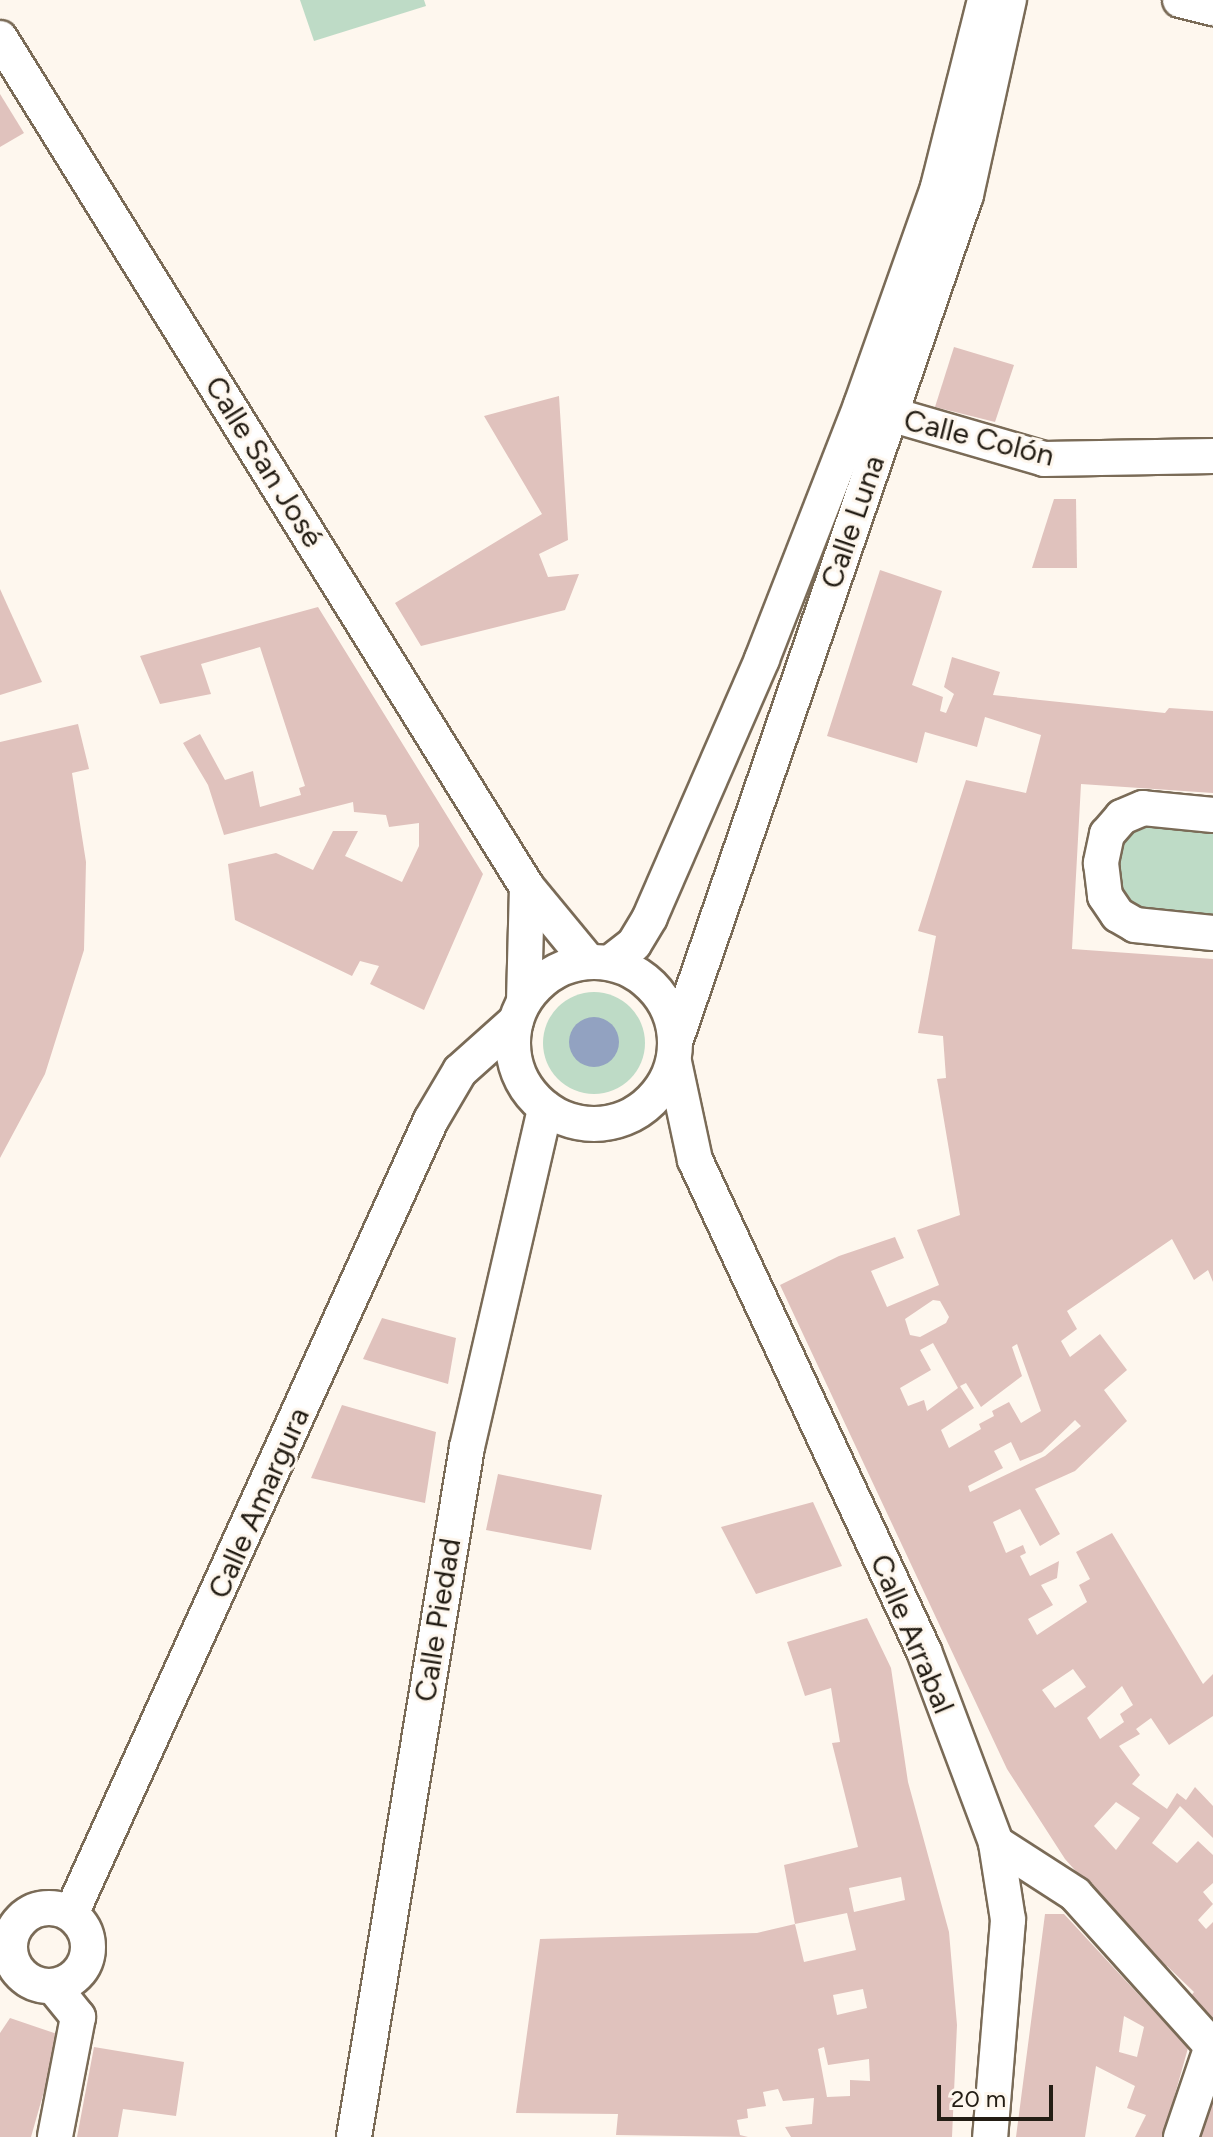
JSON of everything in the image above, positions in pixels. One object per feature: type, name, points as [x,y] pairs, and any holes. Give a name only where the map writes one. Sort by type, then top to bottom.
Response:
[{"type":"street","name":"Calle Luna","points":[[675,1050],[875,411],[938,187],[985,0]]},
{"type":"street","name":"Calle Luna","points":[[599,961],[634,944],[650,917],[762,659],[875,411],[966,195],[1009,0]]},
{"type":"street","points":[[1180,0],[1213,8]]},
{"type":"street","name":"Calle San José","points":[[0,38],[527,887],[599,961]]},
{"type":"street","name":"Calle Colón","points":[[875,411],[1044,459],[1213,456]]},
{"type":"street","points":[[1213,815],[1143,808],[1122,817],[1107,834],[1101,863],[1105,896],[1118,915],[1135,925],[1213,933]]},
{"type":"street","points":[[527,887],[520,1011],[513,1042],[534,1096]]},
{"type":"street","points":[[445,1093],[488,1077],[534,1096],[589,1125],[636,1114],[666,1083],[675,1050],[659,995],[643,977],[599,961],[562,967],[540,981],[520,1011]]},
{"type":"street","name":"Calle Amargura","points":[[71,1914],[445,1093],[460,1071],[520,1011]]},
{"type":"street","name":"Calle Arrabal","points":[[675,1050],[682,1119],[695,1160],[924,1651],[996,1843],[1008,1920],[990,2137]]},
{"type":"street","name":"Calle Piedad","points":[[354,2137],[467,1447],[534,1096]]},
{"type":"street","name":"Calle Arrabal","points":[[636,1114],[666,1128],[695,1160]]},
{"type":"street","points":[[996,1843],[1075,1894],[1213,2046],[1181,2137]]},
{"type":"street","points":[[44,1908],[71,1914],[86,1933],[87,1958],[73,1978],[53,1986],[8,1978],[10,1916],[44,1908]]},
{"type":"street","points":[[53,1986],[78,2017],[55,2137]]},
{"type":"green space","points":[[300,0],[424,0],[426,6],[314,41]]},
{"type":"green space","points":[[1150,824],[1213,830],[1213,917],[1151,913],[1124,903],[1114,879],[1116,845],[1131,830]]},
{"type":"green space","points":[[594,992],[614,996],[630,1007],[641,1023],[645,1043],[641,1063],[630,1079],[614,1090],[594,1094],[574,1090],[558,1079],[547,1063],[543,1043],[547,1023],[558,1007],[574,996]]},
{"type":"water","points":[[594,1017],[612,1024],[619,1042],[612,1060],[594,1067],[576,1060],[569,1042],[576,1024]]},
{"type":"building","points":[[0,94],[24,133],[0,147]]},
{"type":"building","points":[[954,347],[1014,365],[995,422],[935,407]]},
{"type":"building","points":[[559,396],[568,540],[539,554],[548,577],[579,574],[565,610],[421,646],[395,603],[542,514],[484,416]]},
{"type":"building","points":[[1054,499],[1076,499],[1077,568],[1032,568]]},
{"type":"building","points":[[880,570],[942,591],[912,685],[943,697],[940,711],[946,713],[954,694],[944,687],[952,657],[1000,672],[993,695],[1165,713],[1169,708],[1213,711],[1213,793],[1081,784],[1072,949],[1213,959],[1213,1282],[1208,1270],[1194,1280],[1172,1239],[1067,1311],[1077,1329],[1061,1341],[1070,1357],[1100,1334],[1127,1370],[1104,1390],[1127,1421],[1075,1471],[1035,1489],[1060,1534],[1040,1546],[1020,1509],[993,1522],[1006,1553],[1023,1545],[1026,1553],[1020,1556],[1030,1576],[1059,1561],[1057,1578],[1041,1585],[1053,1605],[1028,1619],[1037,1635],[1087,1602],[1079,1585],[1090,1579],[1076,1552],[1112,1533],[1203,1684],[1213,1674],[1213,1716],[1169,1745],[1151,1718],[1136,1729],[1140,1734],[1119,1746],[1140,1775],[1132,1784],[1167,1809],[1177,1793],[1186,1800],[1195,1787],[1213,1806],[1213,1838],[1180,1806],[1152,1843],[1177,1863],[1198,1841],[1213,1855],[1213,1883],[1203,1892],[1213,1904],[1198,1920],[1206,1929],[1213,1922],[1213,2020],[1190,1997],[1194,1992],[1167,1966],[1163,1969],[1065,1859],[1007,1769],[780,1285],[839,1256],[895,1237],[904,1258],[871,1271],[887,1307],[939,1285],[917,1230],[960,1215],[937,1079],[946,1078],[943,1036],[918,1033],[936,936],[918,931],[966,780],[1026,793],[1041,735],[985,717],[977,747],[925,732],[917,763],[827,736]],"holes":[[[933,1300],[940,1301],[949,1317],[946,1323],[920,1337],[910,1335],[905,1319]],[[933,1343],[958,1388],[927,1411],[924,1400],[908,1406],[900,1388],[931,1370],[920,1350]],[[1017,1344],[1041,1411],[1021,1423],[1009,1402],[992,1411],[994,1416],[979,1424],[981,1429],[949,1448],[941,1430],[974,1408],[960,1386],[966,1383],[981,1407],[1022,1376],[1012,1347]],[[1075,1420],[1081,1426],[1045,1456],[970,1492],[968,1486],[1003,1468],[994,1451],[1011,1442],[1020,1461],[1042,1452]],[[1073,1669],[1086,1687],[1055,1708],[1042,1690]],[[1122,1686],[1133,1705],[1120,1714],[1124,1722],[1100,1739],[1087,1718]],[[1116,1802],[1140,1818],[1116,1850],[1094,1826]]]},
{"type":"building","points":[[0,589],[42,682],[0,695]]},
{"type":"building","points":[[318,607],[483,874],[424,1010],[370,984],[379,966],[360,961],[352,976],[235,920],[228,864],[276,853],[313,870],[333,831],[358,831],[345,856],[402,882],[419,846],[419,823],[389,827],[386,815],[354,812],[353,802],[224,835],[208,785],[183,743],[200,734],[225,780],[253,771],[260,807],[301,795],[299,788],[305,786],[260,647],[201,664],[211,694],[160,704],[140,656]]},
{"type":"building","points":[[78,724],[89,769],[72,773],[86,862],[84,950],[45,1074],[0,1158],[0,742]]},
{"type":"building","points":[[382,1318],[456,1338],[448,1384],[363,1359]]},
{"type":"building","points":[[342,1405],[436,1432],[425,1503],[311,1478]]},
{"type":"building","points":[[498,1474],[602,1495],[591,1550],[486,1530]]},
{"type":"building","points":[[813,1502],[842,1566],[756,1594],[721,1527]]},
{"type":"building","points":[[867,1618],[891,1668],[908,1782],[949,1932],[957,2025],[952,2137],[791,2137],[785,2127],[812,2124],[814,2098],[783,2101],[778,2089],[763,2092],[766,2106],[747,2109],[748,2118],[737,2120],[740,2135],[748,2137],[616,2135],[618,2114],[516,2113],[540,1939],[757,1933],[795,1924],[784,1865],[858,1847],[832,1743],[840,1742],[831,1688],[805,1696],[787,1642]],"holes":[[[901,1877],[905,1900],[854,1912],[849,1888]],[[847,1913],[856,1950],[804,1962],[795,1924]],[[863,1989],[867,2008],[837,2015],[833,1995]],[[824,2047],[828,2065],[869,2059],[870,2081],[850,2080],[850,2096],[827,2097],[818,2049]]]},
{"type":"building","points":[[1045,1914],[1064,1914],[1188,2048],[1163,2137],[1135,2137],[1146,2115],[1127,2108],[1135,2086],[1096,2066],[1085,2137],[1016,2137]],"holes":[[[1124,2016],[1144,2027],[1137,2057],[1119,2052]]]},
{"type":"building","points":[[10,2018],[60,2035],[31,2137],[0,2137],[0,2033]]},
{"type":"building","points":[[94,2047],[184,2062],[176,2116],[123,2109],[118,2137],[77,2137]]},
{"type":"building","points":[[1213,2075],[1213,2137],[1193,2137]]}]
